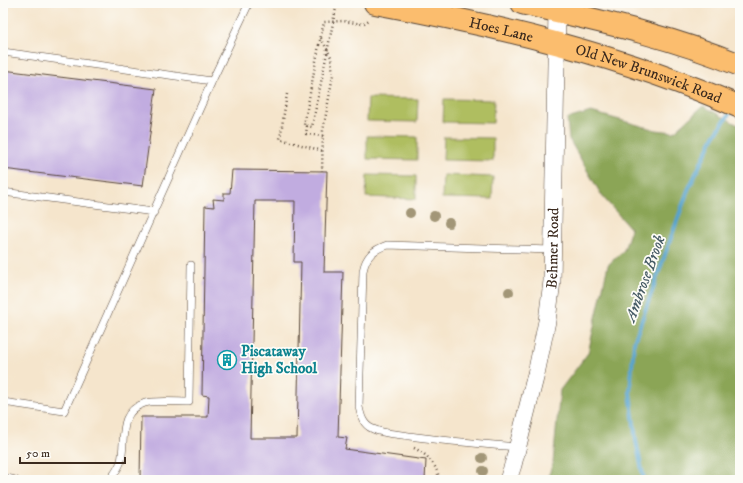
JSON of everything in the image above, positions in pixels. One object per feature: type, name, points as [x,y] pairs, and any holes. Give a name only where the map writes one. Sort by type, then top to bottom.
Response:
[{"type":"highway","name":"Hoes Lane","points":[[522,3],[558,6]]},
{"type":"highway","points":[[558,6],[681,44],[735,63]]},
{"type":"highway","name":"Hoes Lane","points":[[373,11],[514,32],[556,43]]},
{"type":"highway","name":"Old New Brunswick Road","points":[[556,43],[633,66],[708,93],[740,107]]},
{"type":"street","name":"Behmer Road","points":[[508,480],[518,447],[548,321],[552,281],[558,6]]},
{"type":"lane","points":[[3,402],[64,411],[212,80],[249,3]]},
{"type":"lane","points":[[3,52],[212,80]]},
{"type":"lane","points":[[3,192],[154,212]]},
{"type":"lane","points":[[518,447],[448,442],[373,430],[366,425],[361,417],[358,407],[363,272],[365,262],[370,254],[378,248],[387,245],[552,250]]},
{"type":"lane","points":[[110,480],[121,462],[124,424],[127,416],[134,408],[146,402],[189,402],[191,265]]},
{"type":"lane","points":[[3,477],[15,480]]},
{"type":"path","points":[[307,126],[312,127],[337,3]]},
{"type":"path","points":[[323,136],[306,134],[307,126],[304,125],[324,22],[343,21],[363,24],[373,11]]},
{"type":"path","points":[[321,38],[331,57],[333,75],[323,136],[322,171]]},
{"type":"path","points":[[287,94],[280,139],[323,151]]},
{"type":"path","points":[[414,448],[429,458],[439,474],[439,480]]},
{"type":"green space","points":[[368,98],[418,99],[417,122],[367,121]]},
{"type":"green space","points":[[444,99],[494,100],[493,123],[443,122]]},
{"type":"green space","points":[[703,106],[740,126],[740,480],[547,480],[553,463],[560,390],[588,353],[608,265],[624,250],[631,229],[602,196],[569,139],[567,119],[591,112],[656,130],[674,132]]},
{"type":"green space","points":[[367,136],[417,137],[417,160],[367,159]]},
{"type":"green space","points":[[444,137],[493,138],[493,161],[443,160]]},
{"type":"green space","points":[[367,175],[416,176],[416,199],[366,197]]},
{"type":"green space","points":[[443,175],[493,177],[492,199],[442,198]]},
{"type":"building","points":[[3,70],[156,89],[143,186],[3,169]]},
{"type":"building","name":"Piscataway High School","points":[[232,170],[327,171],[324,272],[343,272],[338,437],[347,438],[345,449],[426,460],[425,480],[140,480],[141,417],[208,417],[209,396],[202,395],[205,206],[214,207],[213,199],[224,200],[224,193],[230,193]],"holes":[[[255,201],[295,201],[294,262],[301,262],[297,438],[250,438]]]},
{"type":"waterway","name":"Ambrose Brook","points":[[644,480],[636,441],[630,392],[634,342],[688,190],[714,136],[732,110]]},
{"type":"place","name":"Piscataway High School","points":[[227,360]]}]
